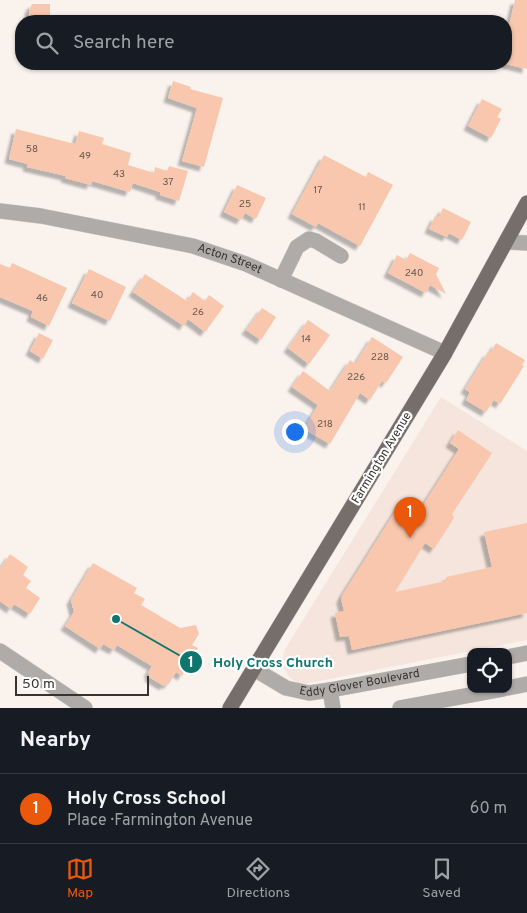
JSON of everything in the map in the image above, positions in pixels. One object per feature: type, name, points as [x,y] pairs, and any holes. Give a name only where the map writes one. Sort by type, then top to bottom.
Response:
[{"type":"main road","name":"Farmington Avenue","points":[[230,708],[445,353],[527,203]]},
{"type":"street","name":"Acton Street","points":[[0,211],[41,216],[193,246],[246,264],[445,353]]},
{"type":"street","points":[[281,280],[297,247],[309,239],[316,241],[341,256]]},
{"type":"street","points":[[506,242],[527,243]]},
{"type":"street","points":[[0,651],[84,708]]},
{"type":"street","points":[[512,655],[527,653]]},
{"type":"street","name":"Eddy Glover Boulevard","points":[[254,669],[286,688],[309,693],[467,665]]},
{"type":"street","points":[[512,687],[527,684]]},
{"type":"street","points":[[330,690],[333,708]]},
{"type":"street","points":[[400,708],[481,693]]},
{"type":"shaded area","points":[[441,397],[527,451],[527,640],[486,648],[467,648],[467,652],[304,684],[290,678],[283,667],[282,661],[285,649]]},
{"type":"building","points":[[515,0],[527,0],[527,69],[512,65],[512,15]]},
{"type":"building","points":[[32,4],[50,4],[50,15],[29,15]]},
{"type":"building","points":[[173,81],[191,87],[190,89],[223,98],[204,167],[182,161],[197,108],[168,98]]},
{"type":"building","points":[[482,99],[502,109],[497,117],[501,119],[491,138],[468,126]]},
{"type":"building","points":[[16,129],[75,144],[79,131],[104,138],[102,144],[131,153],[128,165],[154,173],[155,167],[167,171],[169,166],[188,171],[179,201],[133,183],[130,192],[92,181],[91,185],[65,178],[66,176],[27,167],[28,164],[9,159]]},
{"type":"building","points":[[324,155],[366,177],[368,172],[393,185],[360,246],[318,223],[316,227],[292,214]]},
{"type":"building","points":[[237,185],[266,198],[256,219],[245,213],[241,220],[224,212]]},
{"type":"building","points":[[443,208],[471,222],[462,240],[449,233],[447,237],[429,229],[435,216],[438,218]]},
{"type":"building","points":[[410,253],[439,268],[436,274],[446,294],[430,285],[426,293],[388,273],[397,255],[406,260]]},
{"type":"building","points":[[12,263],[67,288],[49,326],[31,317],[33,311],[0,297],[0,264],[10,268]]},
{"type":"building","points":[[89,269],[126,287],[110,321],[72,303]]},
{"type":"building","points":[[145,274],[187,301],[193,292],[205,301],[209,295],[224,306],[205,332],[188,319],[184,326],[133,292]]},
{"type":"building","points":[[262,308],[276,317],[261,340],[246,330]]},
{"type":"building","points":[[308,320],[330,335],[309,364],[288,348]]},
{"type":"building","points":[[39,333],[53,340],[43,359],[30,351]]},
{"type":"building","points":[[372,337],[403,357],[386,383],[382,381],[370,400],[360,393],[330,444],[304,429],[318,405],[292,387],[303,371],[330,391],[350,360],[355,364]]},
{"type":"building","points":[[496,343],[525,360],[522,365],[524,366],[500,404],[494,400],[486,412],[466,400],[470,392],[465,389],[488,352],[490,353]]},
{"type":"building","points":[[458,430],[492,453],[452,514],[454,517],[452,521],[434,549],[425,543],[395,592],[446,581],[446,577],[492,567],[484,532],[527,523],[527,613],[352,650],[349,636],[340,637],[335,613],[344,611],[341,599],[343,594],[403,499],[420,510],[459,449],[450,443]]},
{"type":"building","points":[[10,554],[28,567],[23,575],[31,581],[26,588],[40,598],[30,614],[14,604],[11,609],[0,601],[0,569]]},
{"type":"building","points":[[93,563],[137,588],[134,593],[145,599],[141,605],[180,628],[196,625],[199,634],[192,645],[198,648],[182,676],[176,672],[168,685],[166,683],[164,686],[149,677],[150,674],[148,673],[152,666],[117,645],[114,650],[103,644],[100,649],[65,626],[74,612],[71,600]]},
{"type":"place","name":"Holy Cross School","points":[[410,538]]},
{"type":"place","name":"Holy Cross Church","points":[[116,619]]}]
